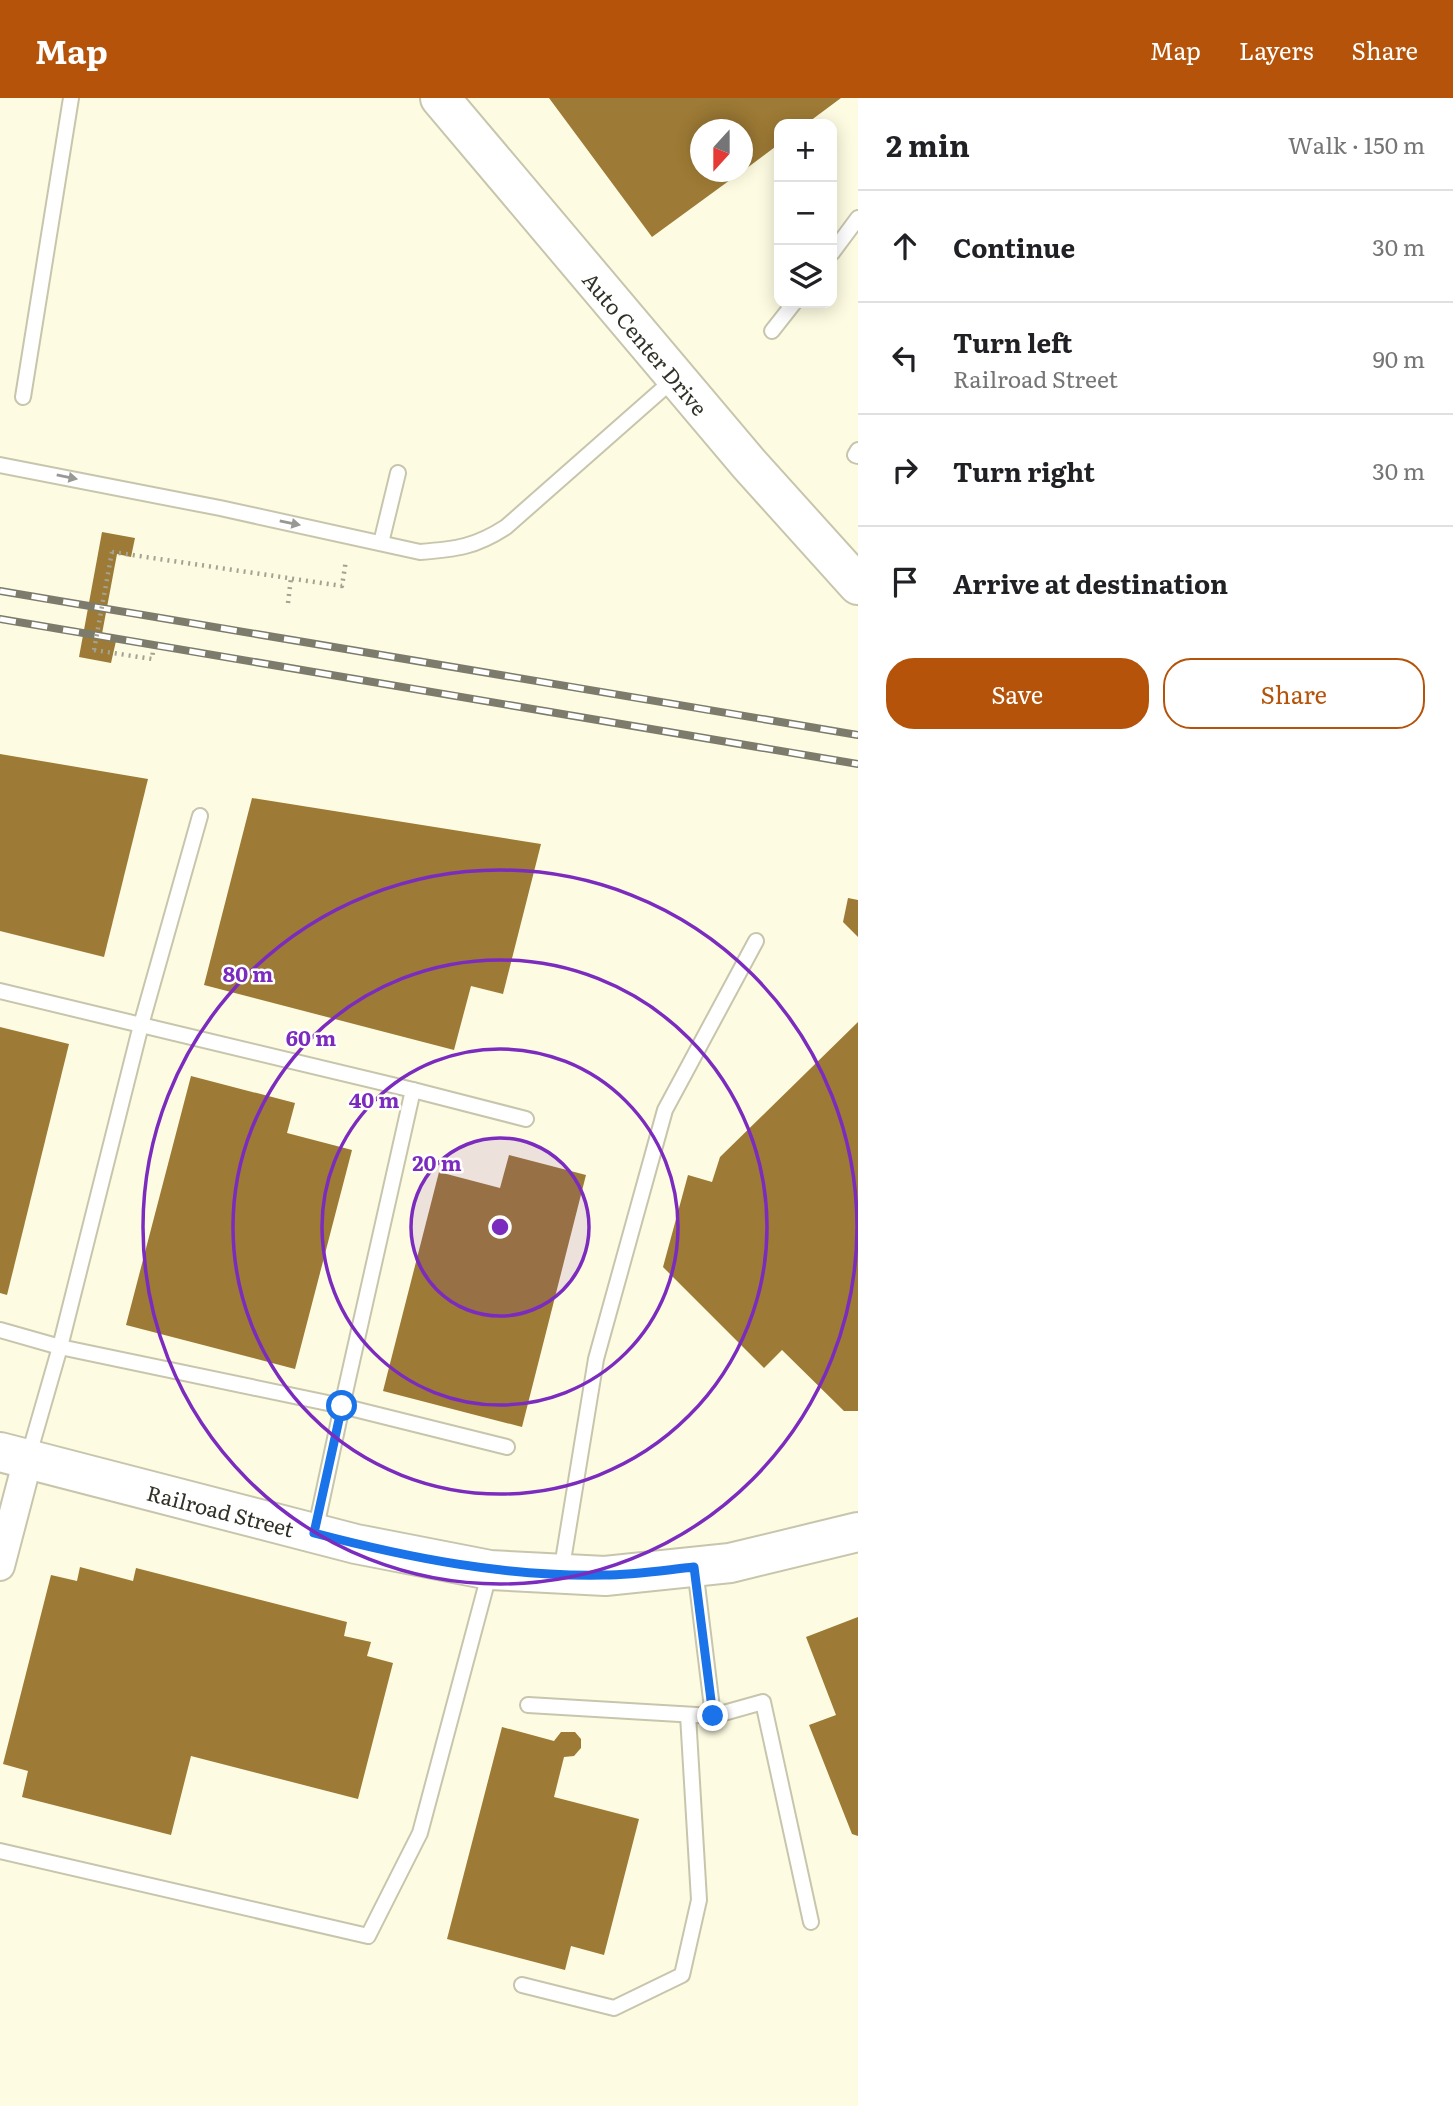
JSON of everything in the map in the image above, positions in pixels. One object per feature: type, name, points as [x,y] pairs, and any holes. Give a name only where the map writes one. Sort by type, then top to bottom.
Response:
[{"type":"main road","name":"Auto Center Drive","points":[[440,98],[749,464],[850,575]]},
{"type":"main road","name":"Railroad Street","points":[[14,1455],[356,1544],[490,1570],[605,1576],[694,1567],[730,1563],[858,1532]]},
{"type":"street","points":[[0,1566],[14,1455]]},
{"type":"lane","points":[[23,397],[71,98]]},
{"type":"lane","points":[[837,246],[858,218]]},
{"type":"lane","points":[[772,331],[790,308]]},
{"type":"lane","points":[[0,465],[220,508],[421,552],[454,550],[483,542],[506,527],[676,377]]},
{"type":"lane","points":[[858,450],[855,455],[858,456]]},
{"type":"lane","points":[[381,543],[398,473]]},
{"type":"lane","points":[[14,1455],[60,1347],[141,1025],[200,816]]},
{"type":"lane","points":[[561,1573],[596,1359],[665,1110],[756,941]]},
{"type":"lane","points":[[0,990],[526,1119]]},
{"type":"lane","points":[[314,1533],[413,1090]]},
{"type":"lane","points":[[0,1330],[60,1347],[342,1406],[507,1447]]},
{"type":"lane","points":[[694,1567],[713,1716]]},
{"type":"lane","points":[[0,1851],[368,1936],[420,1833],[490,1570]]},
{"type":"lane","points":[[528,1705],[713,1716],[763,1702],[811,1922]]},
{"type":"lane","points":[[522,1985],[614,2008],[682,1975],[699,1900],[688,1715]]},
{"type":"path","points":[[153,651],[152,659],[94,650],[112,552],[342,586],[346,560]]},
{"type":"path","points":[[288,603],[291,578]]},
{"type":"building","points":[[549,98],[841,98],[813,119],[774,119],[774,148],[753,164],[753,119],[690,119],[690,182],[727,182],[652,237]]},
{"type":"building","points":[[102,532],[135,538],[131,557],[117,554],[101,639],[116,641],[111,663],[79,657]]},
{"type":"building","points":[[0,754],[148,779],[104,957],[0,931]]},
{"type":"building","points":[[252,798],[541,844],[503,994],[471,986],[454,1050],[204,985]]},
{"type":"building","points":[[848,898],[858,900],[858,937],[843,922]]},
{"type":"building","points":[[858,1022],[858,1411],[844,1411],[782,1350],[764,1368],[663,1267],[688,1175],[712,1182],[720,1157]]},
{"type":"building","points":[[0,1027],[69,1044],[7,1295],[0,1293]]},
{"type":"building","points":[[191,1076],[295,1103],[287,1133],[352,1150],[295,1369],[126,1325]]},
{"type":"building","points":[[509,1155],[586,1175],[522,1427],[383,1391],[439,1172],[500,1188]]},
{"type":"building","points":[[80,1567],[133,1581],[136,1568],[347,1622],[344,1636],[371,1642],[367,1656],[393,1663],[358,1799],[191,1756],[171,1835],[22,1797],[28,1771],[3,1764],[51,1575],[77,1581]]},
{"type":"building","points":[[858,1617],[858,1836],[852,1834],[809,1725],[836,1715],[806,1637]]},
{"type":"building","points":[[502,1727],[554,1741],[561,1732],[575,1732],[581,1739],[581,1748],[574,1756],[564,1757],[554,1797],[639,1819],[604,1955],[571,1946],[565,1970],[447,1939]]},
{"type":"railway","points":[[0,591],[858,735]]},
{"type":"railway","points":[[0,619],[858,764]]},
{"type":"route","points":[[342,1406],[314,1533],[356,1544],[490,1570],[605,1576],[694,1567],[713,1716]]}]
